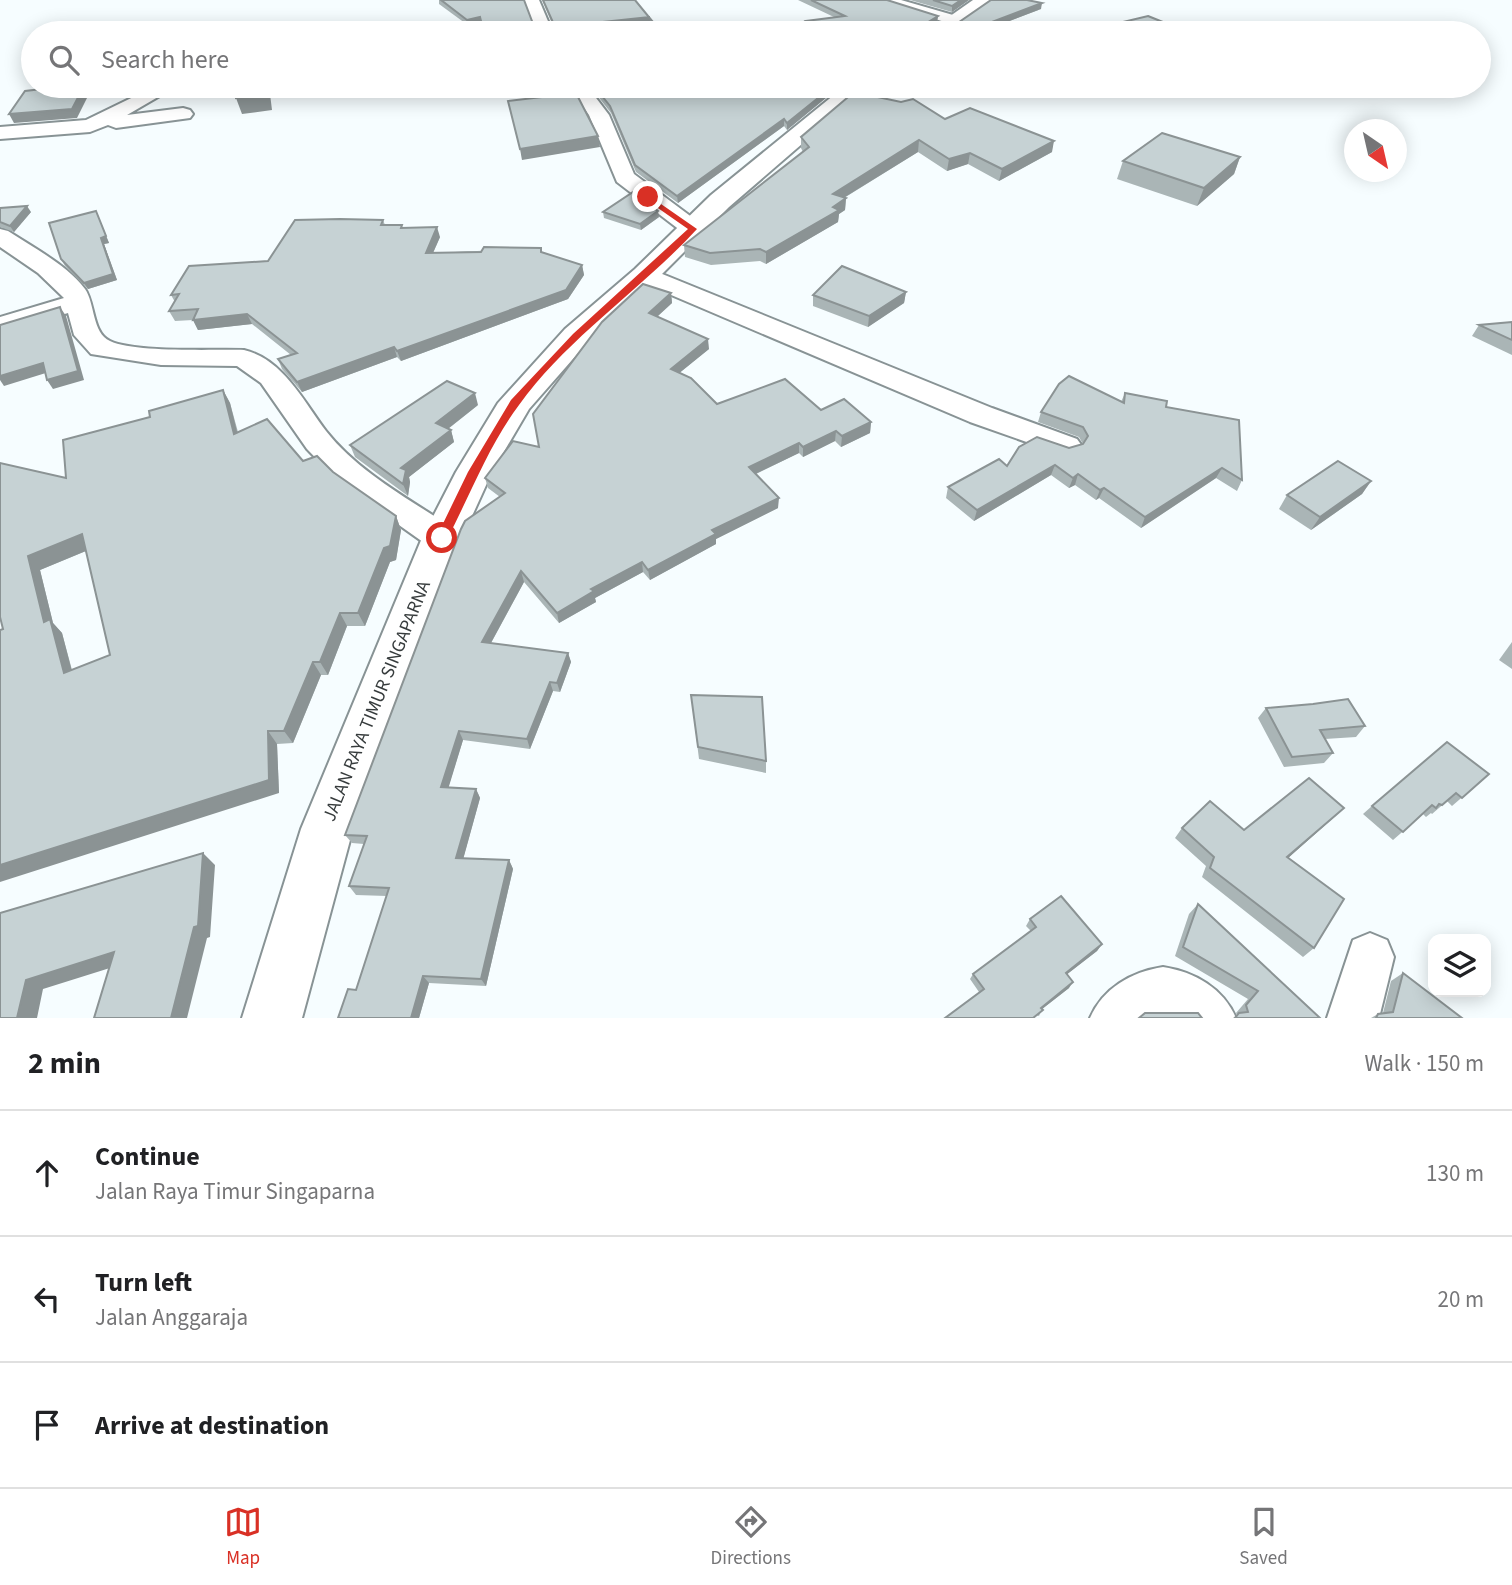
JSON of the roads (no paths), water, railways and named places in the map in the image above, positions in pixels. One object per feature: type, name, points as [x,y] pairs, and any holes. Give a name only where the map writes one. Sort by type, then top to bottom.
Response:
[{"type":"main road","points":[[954,20],[985,0]]},
{"type":"main road","name":"JALAN RAYA TIMUR SINGAPARNA","points":[[272,1018],[327,829],[442,538],[474,472],[515,403],[576,336],[645,275],[720,201],[844,98]]},
{"type":"street","points":[[531,0],[540,21]]},
{"type":"street","points":[[884,0],[954,20]]},
{"type":"street","points":[[90,126],[145,98]]},
{"type":"street","points":[[587,98],[599,115],[625,177],[693,229]]},
{"type":"street","points":[[0,133],[90,126],[183,114]]},
{"type":"street","points":[[0,236],[47,268],[75,293],[88,335],[101,348],[161,357],[244,358],[271,377],[318,442],[352,476],[442,538]]},
{"type":"street","points":[[645,275],[968,410],[1066,446]]},
{"type":"street","points":[[0,325],[79,302]]},
{"type":"street","points":[[1353,1018],[1370,957]]},
{"type":"street","points":[[1116,1018],[1128,1006],[1154,992],[1177,993],[1193,1001],[1210,1018]]}]
